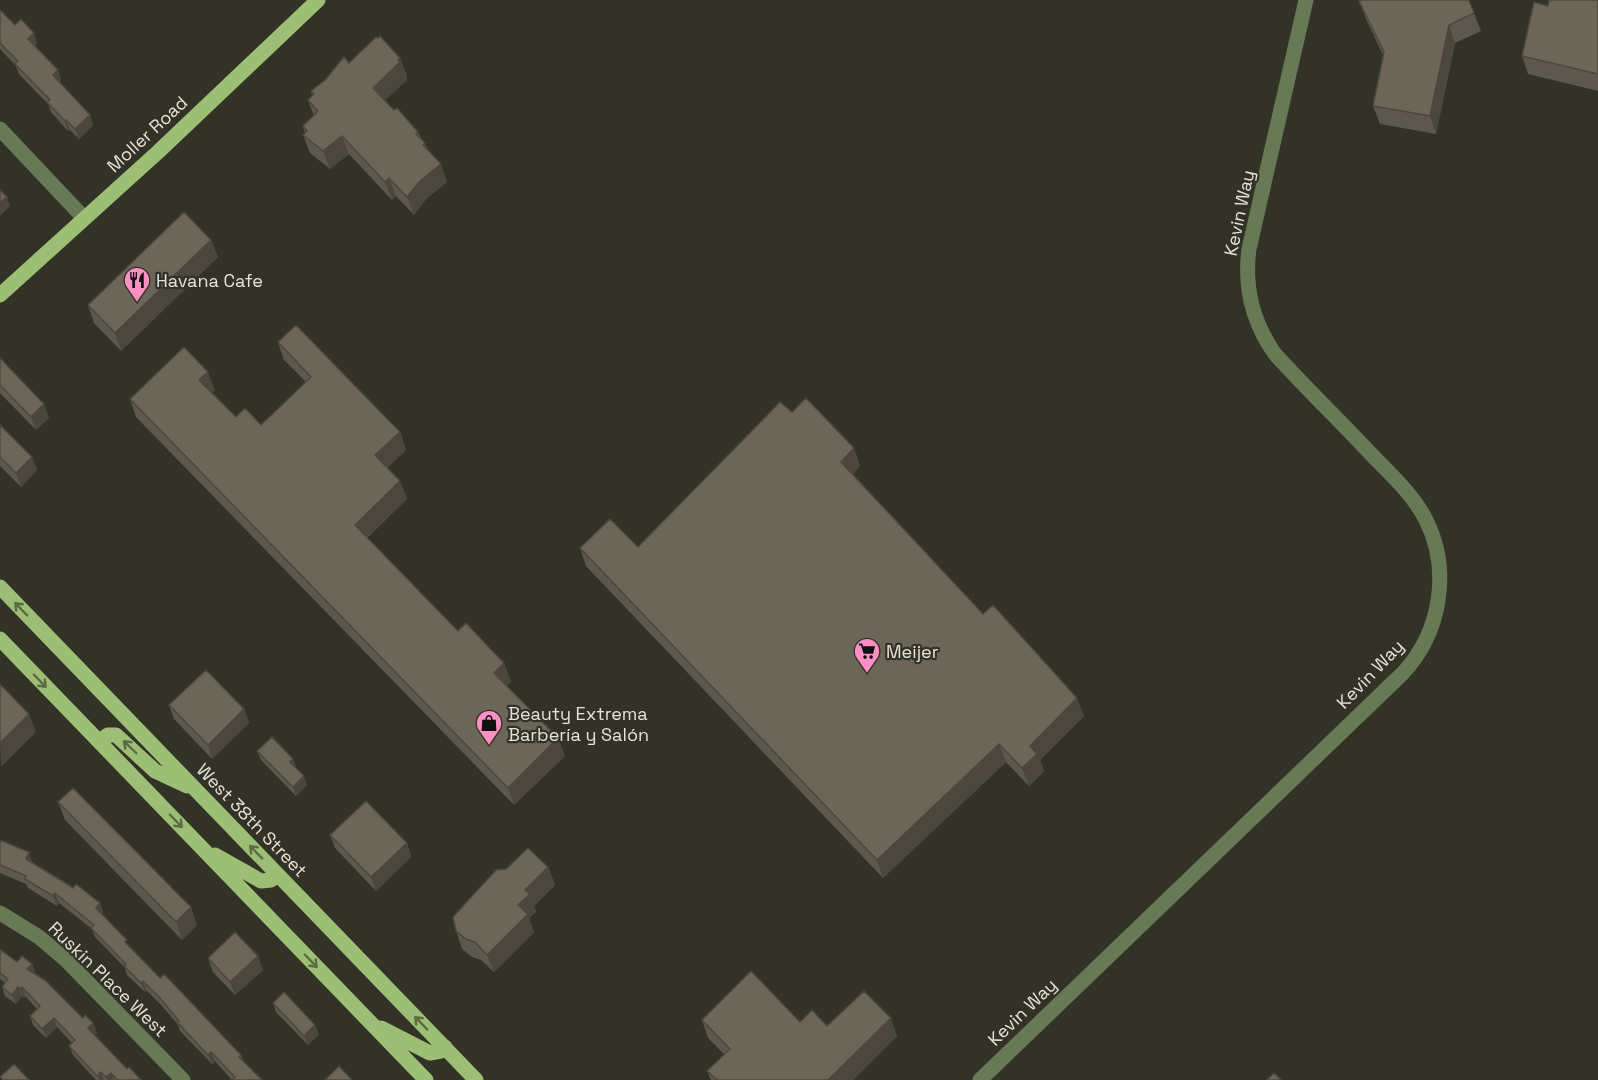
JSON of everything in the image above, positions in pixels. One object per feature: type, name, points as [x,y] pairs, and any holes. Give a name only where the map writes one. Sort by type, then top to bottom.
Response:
[{"type":"main road","name":"Moller Road","points":[[0,295],[158,152],[318,0]]},
{"type":"main road","name":"West 38th Street","points":[[0,587],[476,1080]]},
{"type":"main road","points":[[0,639],[426,1080]]},
{"type":"main road","points":[[99,741],[108,735],[116,735],[155,771],[196,790]]},
{"type":"main road","points":[[199,846],[261,881],[271,880],[278,874]]},
{"type":"main road","points":[[373,1024],[427,1052],[435,1053],[445,1047]]},
{"type":"street","name":"Kevin Way","points":[[980,1080],[1403,673],[1423,645],[1434,619],[1439,592],[1439,564],[1436,544],[1425,518],[1406,490],[1275,354],[1255,318],[1249,291],[1247,270],[1249,249],[1306,0]]},
{"type":"street","points":[[0,129],[84,218]]},
{"type":"street","name":"Ruskin Place West","points":[[0,913],[39,936],[66,960],[183,1080]]},
{"type":"building","points":[[1469,0],[1474,13],[1449,25],[1430,116],[1373,106],[1384,52],[1359,1]]},
{"type":"building","points":[[1549,0],[1598,0],[1598,74],[1522,56],[1534,2],[1548,6]]},
{"type":"building","points":[[0,10],[15,25],[21,19],[34,33],[28,39],[58,70],[53,75],[90,115],[75,129],[47,102],[50,100],[15,64],[18,61],[0,43]]},
{"type":"building","points":[[380,36],[400,58],[398,60],[400,62],[373,88],[394,110],[397,108],[418,132],[416,134],[425,143],[423,145],[441,164],[420,181],[407,197],[389,178],[385,182],[342,136],[323,151],[303,135],[307,131],[303,126],[318,111],[308,100],[314,94],[311,91],[325,80],[344,57],[349,63],[376,37]]},
{"type":"building","points":[[0,190],[7,197],[0,203]]},
{"type":"building","points":[[184,212],[211,240],[115,333],[88,305]]},
{"type":"building","points":[[296,325],[400,432],[375,455],[400,481],[355,525],[458,631],[466,623],[504,663],[494,673],[558,738],[508,788],[130,399],[184,347],[208,372],[199,380],[236,417],[245,408],[261,425],[311,377],[278,342]]},
{"type":"building","points":[[0,358],[44,404],[31,417],[0,385]]},
{"type":"building","name":"Meijer","points":[[806,398],[854,448],[841,462],[983,614],[993,605],[1077,698],[1030,746],[1037,754],[1022,768],[999,744],[877,860],[580,548],[610,519],[638,547],[780,402],[792,412]]},
{"type":"building","points":[[0,425],[32,457],[16,473],[0,457]]},
{"type":"building","points":[[206,670],[244,709],[208,745],[169,705]]},
{"type":"building","points":[[0,684],[29,714],[0,743]]},
{"type":"building","points":[[272,737],[293,759],[290,762],[304,776],[293,787],[257,751]]},
{"type":"building","points":[[73,788],[191,907],[176,922],[58,802]]},
{"type":"building","points":[[366,801],[407,843],[371,877],[330,835]]},
{"type":"building","points":[[0,840],[29,852],[26,859],[73,888],[76,884],[100,903],[96,908],[127,940],[125,942],[160,978],[164,974],[262,1080],[234,1080],[235,1077],[211,1052],[208,1055],[177,1022],[179,1021],[160,998],[124,966],[126,964],[91,928],[94,925],[55,893],[53,896],[25,879],[26,876],[0,865]]},
{"type":"building","points":[[528,848],[548,867],[525,890],[530,894],[518,905],[528,914],[487,955],[475,942],[466,939],[456,931],[453,917],[496,870],[506,869]]},
{"type":"building","points":[[235,932],[258,956],[230,982],[208,958]]},
{"type":"building","points":[[0,949],[17,962],[22,956],[32,964],[27,969],[46,981],[83,1018],[85,1015],[93,1023],[88,1028],[127,1069],[129,1067],[141,1080],[117,1080],[111,1073],[106,1077],[101,1072],[97,1076],[69,1046],[75,1040],[54,1018],[42,1029],[30,1016],[40,1006],[22,987],[20,989],[18,987],[12,995],[2,987],[8,979],[0,973]]},
{"type":"building","points":[[751,971],[800,1022],[812,1010],[827,1026],[864,991],[891,1018],[828,1080],[717,1080],[707,1071],[730,1049],[702,1020]]},
{"type":"building","points":[[284,992],[315,1025],[304,1036],[273,1003]]},
{"type":"building","points":[[14,1064],[29,1080],[3,1080],[0,1077]]},
{"type":"building","points":[[339,1066],[352,1080],[325,1080]]},
{"type":"building","points":[[1274,1073],[1281,1080],[1267,1080]]},
{"type":"place","name":"Havana Cafe","points":[[137,303]]},
{"type":"place","name":"Meijer","points":[[867,674]]},
{"type":"place","name":"Beauty Extrema Barbería y Salón","points":[[489,746]]}]
